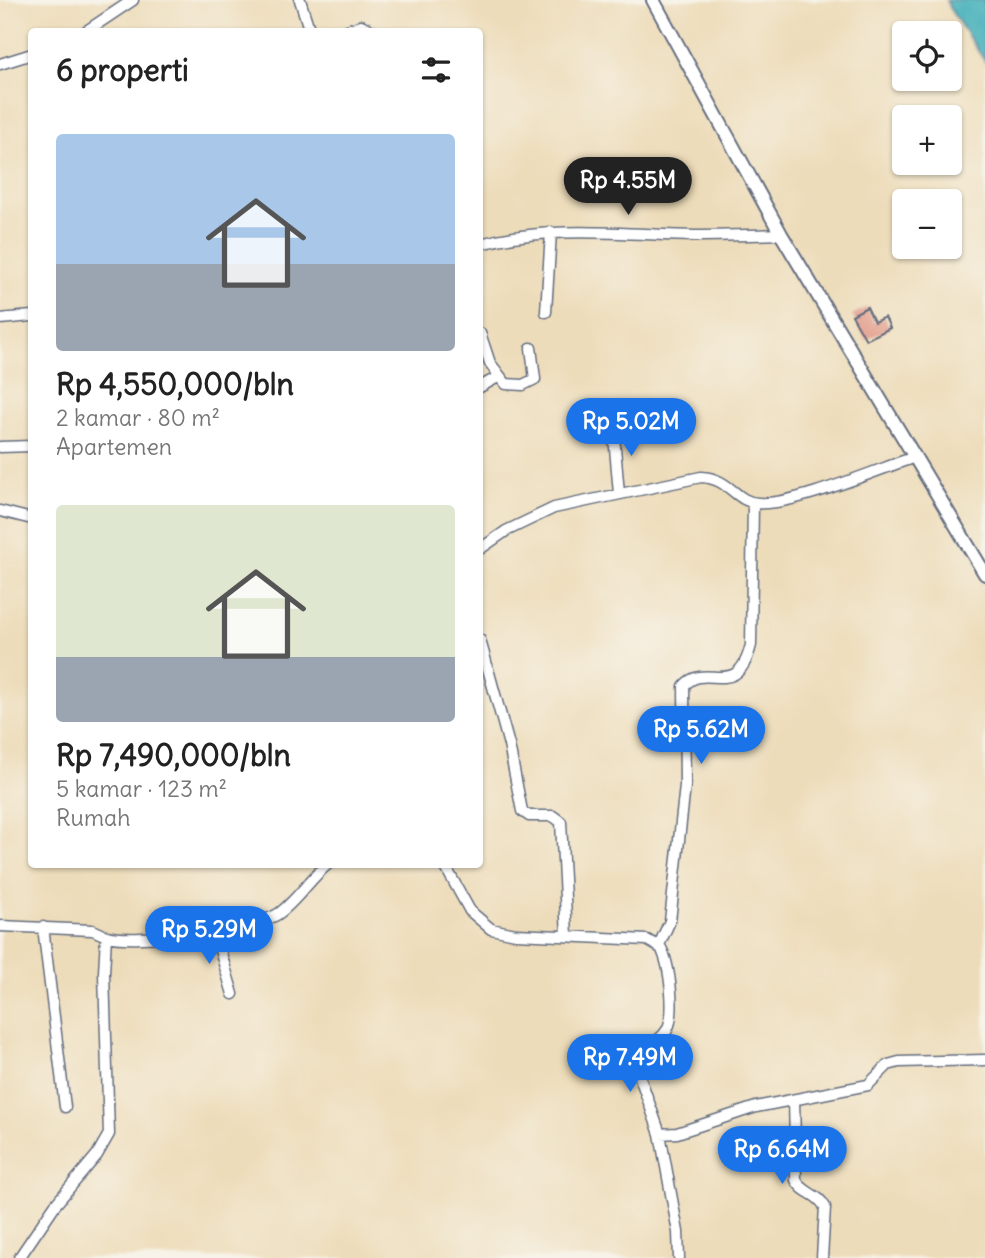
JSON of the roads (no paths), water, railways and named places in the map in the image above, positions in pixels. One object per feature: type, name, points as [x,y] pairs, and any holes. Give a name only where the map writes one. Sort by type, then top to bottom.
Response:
[{"type":"street","points":[[91,28],[133,0]]},
{"type":"street","points":[[299,0],[309,28]]},
{"type":"street","points":[[653,0],[781,234],[985,574]]},
{"type":"street","points":[[0,64],[28,55]]},
{"type":"street","points":[[483,243],[519,234],[551,232],[696,236],[781,234]]},
{"type":"street","points":[[546,312],[551,232]]},
{"type":"street","points":[[0,319],[28,316]]},
{"type":"street","points":[[483,340],[498,377],[506,384],[530,384],[536,379],[530,348]]},
{"type":"street","points":[[483,385],[498,377]]},
{"type":"street","points":[[613,424],[619,494]]},
{"type":"street","points":[[0,447],[28,446]]},
{"type":"street","points":[[483,547],[506,531],[554,508],[619,494],[711,477],[723,481],[738,495],[753,503],[767,503],[828,487],[915,457]]},
{"type":"street","points":[[679,1258],[660,1134],[634,1060],[666,1031],[670,1021],[670,979],[659,945],[670,920],[685,786],[684,686],[692,680],[733,676],[744,668],[751,646],[753,503]]},
{"type":"street","points":[[0,511],[28,518]]},
{"type":"street","points":[[483,651],[509,745],[522,811],[528,816],[553,816],[561,822],[566,936]]},
{"type":"street","points":[[0,926],[92,930],[106,936],[177,935],[214,930],[268,920],[280,913],[324,868]]},
{"type":"street","points":[[446,868],[470,911],[491,929],[516,934],[647,940],[659,945]]},
{"type":"street","points":[[43,928],[65,1107]]},
{"type":"street","points":[[214,930],[233,994]]},
{"type":"street","points":[[19,1258],[55,1205],[97,1155],[109,1134],[104,973],[106,936]]},
{"type":"street","points":[[660,1134],[677,1133],[756,1107],[868,1084],[888,1065],[899,1062],[985,1060]]},
{"type":"street","points":[[794,1100],[796,1180],[800,1188],[817,1197],[825,1207],[822,1258]]},
{"type":"water","points":[[946,0],[985,0],[985,61],[962,27],[962,21],[958,21]]}]
